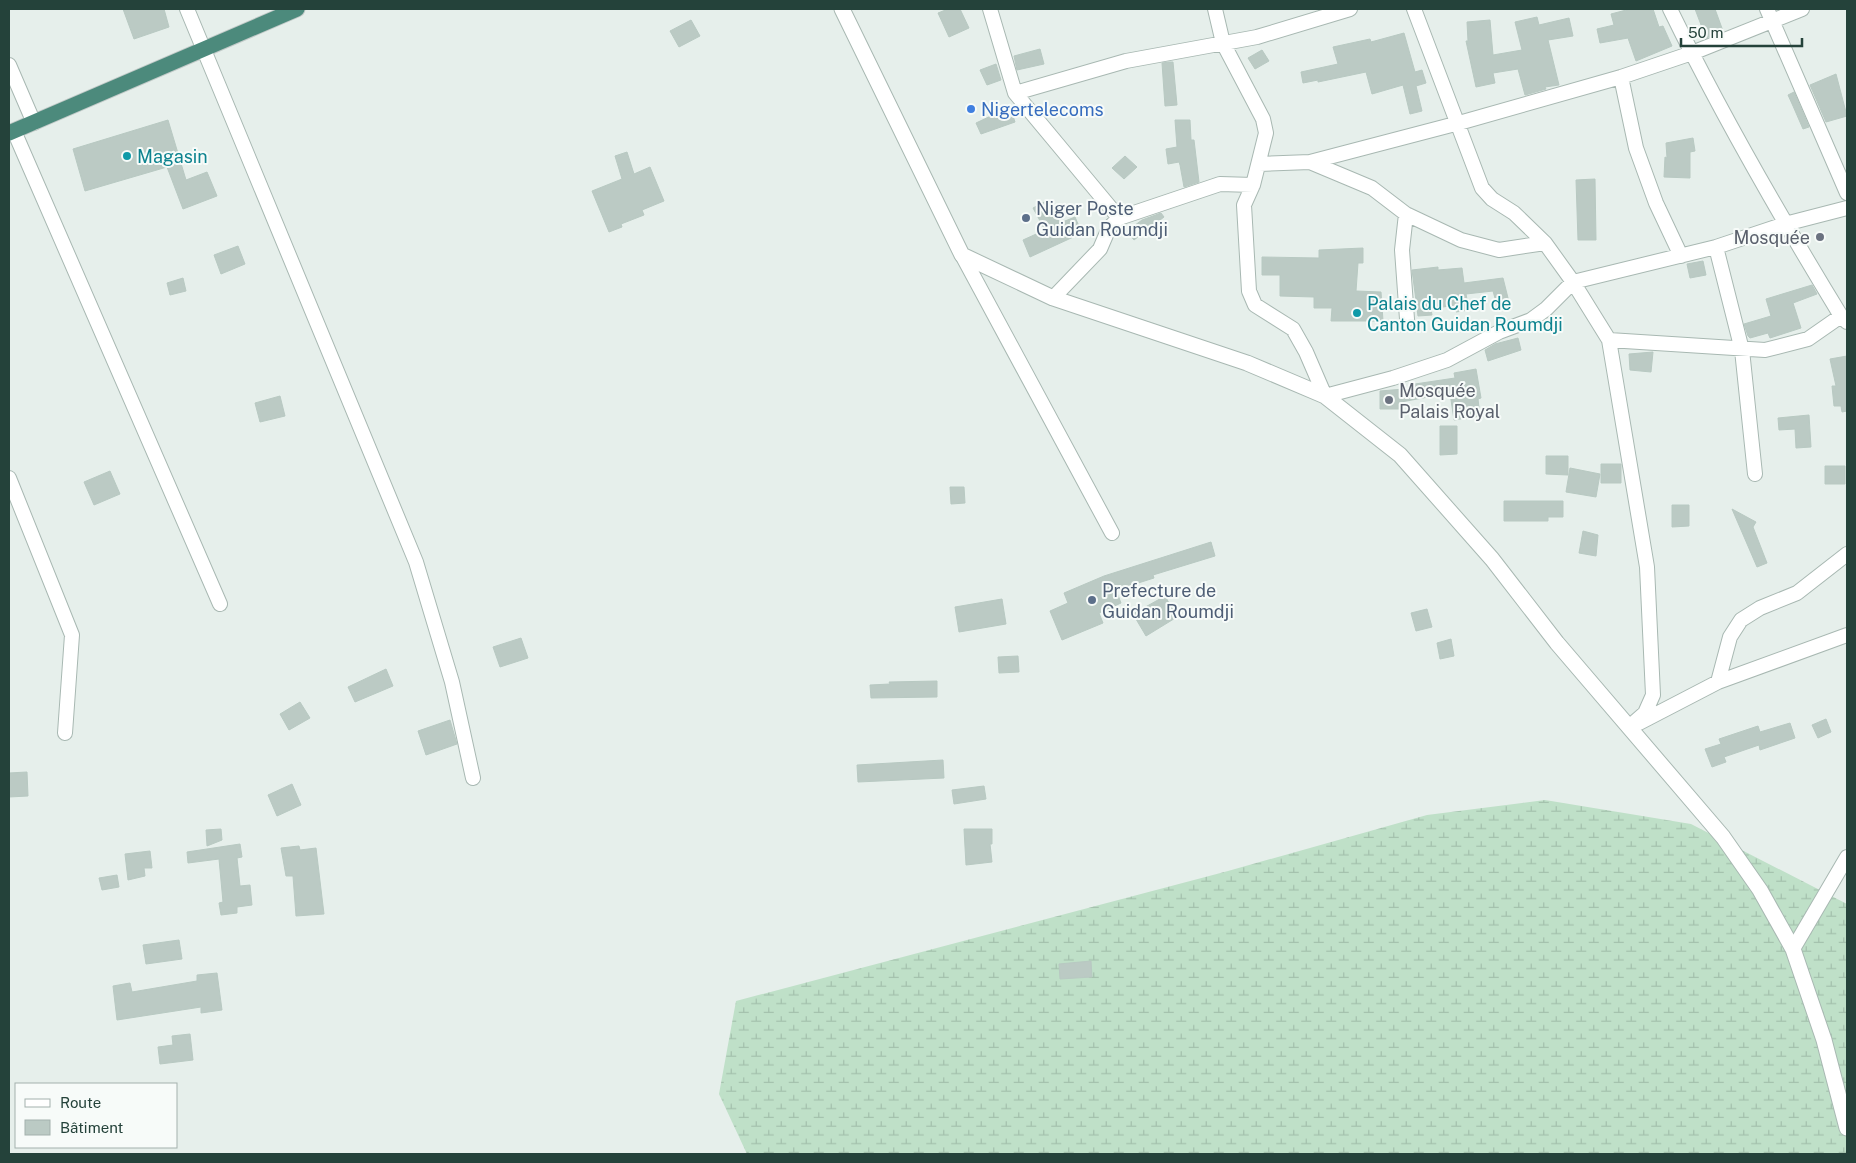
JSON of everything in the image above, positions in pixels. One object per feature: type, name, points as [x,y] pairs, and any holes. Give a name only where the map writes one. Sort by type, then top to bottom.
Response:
[{"type":"highway","points":[[11,132],[297,9]]},
{"type":"street","points":[[187,9],[416,562],[452,682],[473,778]]},
{"type":"street","points":[[842,9],[962,255],[1112,532]]},
{"type":"street","points":[[990,9],[1015,93],[1119,218]]},
{"type":"street","points":[[1215,9],[1223,43],[1263,119],[1266,133],[1253,185],[1244,205],[1249,291],[1256,305],[1293,329],[1306,352],[1324,396]]},
{"type":"street","points":[[1015,93],[1126,60],[1274,32],[1350,9]]},
{"type":"street","points":[[1414,9],[1459,123],[1482,188],[1492,199],[1514,213],[1544,243],[1573,282],[1609,340],[1647,577],[1653,695],[1645,713],[1628,728]]},
{"type":"street","points":[[1609,340],[1765,350],[1808,339],[1844,319],[1785,224],[1670,9]]},
{"type":"street","points":[[1259,164],[1310,162],[1459,123],[1621,77],[1692,53],[1770,15],[1802,9]]},
{"type":"street","points":[[1770,15],[1847,193]]},
{"type":"street","points":[[9,65],[34,123]]},
{"type":"street","points":[[1621,77],[1636,148],[1656,203],[1681,256]]},
{"type":"street","points":[[11,132],[220,604]]},
{"type":"street","points":[[1310,162],[1372,188],[1406,214],[1461,240],[1499,250],[1544,243]]},
{"type":"street","points":[[1052,298],[1100,249],[1109,228],[1119,218],[1220,184],[1253,185]]},
{"type":"street","points":[[1324,396],[1393,378],[1447,360],[1499,332],[1531,320],[1546,309],[1573,282],[1716,247],[1785,224],[1847,208]]},
{"type":"street","points":[[1406,214],[1402,250],[1407,319]]},
{"type":"street","points":[[1716,247],[1742,350],[1755,474]]},
{"type":"street","points":[[962,255],[1052,298],[1247,363],[1324,396],[1400,455],[1492,559],[1557,643],[1723,837],[1760,890],[1793,950],[1824,1040],[1847,1128]]},
{"type":"street","points":[[9,478],[72,634],[65,733]]},
{"type":"street","points":[[1718,682],[1730,637],[1741,620],[1760,608],[1797,594],[1847,554]]},
{"type":"street","points":[[1628,728],[1718,682],[1847,635]]},
{"type":"street","points":[[1793,950],[1847,857]]},
{"type":"green space","points":[[1545,800],[1691,824],[1847,904],[1847,1154],[747,1154],[719,1094],[736,1001],[1228,871],[1427,815]]},
{"type":"building","points":[[123,9],[164,9],[169,27],[134,39]]},
{"type":"building","points":[[948,9],[960,9],[969,28],[949,37],[938,13]]},
{"type":"building","points":[[1630,9],[1653,9],[1659,27],[1663,26],[1672,46],[1636,61],[1628,38],[1600,43],[1597,29],[1614,25],[1611,14]]},
{"type":"building","points":[[1695,9],[1715,9],[1723,31],[1706,38]]},
{"type":"building","points":[[1537,17],[1539,25],[1569,18],[1573,36],[1548,40],[1559,85],[1545,87],[1546,89],[1525,95],[1518,69],[1493,73],[1495,83],[1476,87],[1466,41],[1468,41],[1467,22],[1490,20],[1493,55],[1522,50],[1515,22]]},
{"type":"building","points":[[691,20],[700,36],[679,47],[670,31]]},
{"type":"building","points":[[1404,33],[1415,72],[1422,70],[1426,83],[1416,86],[1422,111],[1410,114],[1403,85],[1372,94],[1366,72],[1318,82],[1318,80],[1303,83],[1301,72],[1338,64],[1333,47],[1370,39],[1371,42]]},
{"type":"building","points":[[1040,49],[1044,64],[1017,70],[1014,56]]},
{"type":"building","points":[[1262,50],[1269,61],[1255,69],[1248,58]]},
{"type":"building","points":[[1173,62],[1177,105],[1165,106],[1162,63]]},
{"type":"building","points":[[996,64],[1001,80],[987,85],[980,70]]},
{"type":"building","points":[[1836,74],[1847,116],[1826,122],[1810,85]]},
{"type":"building","points":[[1794,92],[1809,127],[1803,129],[1788,95]]},
{"type":"building","points":[[1010,107],[1015,122],[981,134],[976,123]]},
{"type":"building","name":"Magasin","points":[[168,120],[186,180],[207,172],[217,196],[183,209],[167,167],[85,191],[73,149]]},
{"type":"building","points":[[1175,120],[1190,120],[1191,140],[1194,140],[1199,182],[1184,187],[1179,162],[1168,164],[1166,149],[1177,147]]},
{"type":"building","points":[[1693,138],[1695,151],[1690,152],[1690,178],[1664,177],[1665,157],[1667,158],[1666,143]]},
{"type":"building","points":[[627,152],[634,174],[650,167],[664,201],[642,210],[644,215],[621,224],[622,227],[609,232],[592,191],[622,179],[615,156]]},
{"type":"building","points":[[1125,156],[1137,167],[1124,179],[1112,168]]},
{"type":"building","points":[[1595,179],[1596,240],[1578,240],[1576,180]]},
{"type":"building","points":[[1048,200],[1060,223],[1075,217],[1082,233],[1030,257],[1023,240],[1045,230],[1033,208]]},
{"type":"building","points":[[1161,213],[1164,217],[1134,240],[1127,231],[1142,220]]},
{"type":"building","points":[[238,246],[245,264],[221,274],[214,255]]},
{"type":"building","points":[[1363,248],[1363,263],[1358,263],[1356,291],[1381,292],[1383,321],[1331,321],[1332,308],[1314,308],[1314,297],[1280,296],[1280,275],[1262,275],[1262,257],[1319,258],[1319,250]]},
{"type":"building","points":[[1703,261],[1706,275],[1690,278],[1687,264]]},
{"type":"building","points":[[1438,267],[1438,270],[1462,268],[1464,283],[1503,278],[1510,306],[1498,309],[1493,291],[1466,294],[1469,310],[1456,312],[1455,305],[1431,309],[1432,315],[1418,316],[1412,270]]},
{"type":"building","points":[[183,278],[186,291],[170,295],[167,283]]},
{"type":"building","points":[[1812,285],[1817,294],[1793,303],[1801,328],[1770,338],[1768,333],[1750,338],[1748,336],[1744,324],[1771,316],[1766,299]]},
{"type":"building","points":[[1518,338],[1521,350],[1488,361],[1485,350],[1495,344]]},
{"type":"building","points":[[1653,352],[1651,372],[1630,370],[1629,354]]},
{"type":"building","points":[[1847,356],[1847,411],[1842,412],[1841,406],[1834,406],[1832,386],[1836,386],[1830,359]]},
{"type":"building","points":[[1476,369],[1481,398],[1478,399],[1480,416],[1454,420],[1450,393],[1401,402],[1401,409],[1380,409],[1380,391],[1416,388],[1415,384],[1455,378],[1454,373]]},
{"type":"building","points":[[280,396],[285,416],[260,422],[255,403]]},
{"type":"building","points":[[1809,415],[1811,447],[1796,448],[1795,429],[1779,430],[1778,418]]},
{"type":"building","points":[[1440,426],[1457,426],[1457,454],[1440,455]]},
{"type":"building","points":[[1546,456],[1568,456],[1568,475],[1546,474]]},
{"type":"building","points":[[1601,464],[1621,464],[1621,483],[1601,483]]},
{"type":"building","points":[[1825,466],[1845,466],[1845,484],[1825,484]]},
{"type":"building","points":[[1570,468],[1600,474],[1596,497],[1566,492]]},
{"type":"building","points":[[110,471],[120,494],[94,505],[84,482]]},
{"type":"building","points":[[950,487],[964,487],[965,503],[951,504]]},
{"type":"building","points":[[1504,501],[1563,501],[1563,517],[1548,517],[1548,521],[1504,521]]},
{"type":"building","points":[[1672,505],[1689,505],[1689,526],[1672,527]]},
{"type":"building","points":[[1732,509],[1756,522],[1753,527],[1767,563],[1757,567]]},
{"type":"building","points":[[1583,531],[1598,535],[1596,556],[1579,553]]},
{"type":"building","points":[[1211,542],[1215,556],[1153,575],[1154,578],[1116,590],[1121,603],[1099,613],[1103,623],[1062,640],[1050,611],[1068,603],[1064,593],[1104,576]]},
{"type":"building","points":[[1165,596],[1177,617],[1146,636],[1133,614]]},
{"type":"building","points":[[1002,599],[1006,624],[959,632],[955,607]]},
{"type":"building","points":[[1427,609],[1432,627],[1416,631],[1411,613]]},
{"type":"building","points":[[521,638],[528,658],[500,667],[493,647]]},
{"type":"building","points":[[1451,639],[1454,656],[1440,659],[1437,643]]},
{"type":"building","points":[[1018,656],[1019,672],[999,673],[998,657]]},
{"type":"building","points":[[386,669],[393,686],[355,702],[348,687]]},
{"type":"building","points":[[937,681],[937,697],[871,698],[870,685],[890,684],[889,682]]},
{"type":"building","points":[[300,702],[310,718],[289,730],[280,714]]},
{"type":"building","points":[[1826,719],[1831,732],[1818,738],[1812,725]]},
{"type":"building","points":[[450,720],[457,744],[426,755],[418,731]]},
{"type":"building","points":[[1790,723],[1795,738],[1760,750],[1759,745],[1724,757],[1726,762],[1712,767],[1705,749],[1721,744],[1719,739],[1758,726],[1760,732]]},
{"type":"building","points":[[943,760],[944,778],[858,782],[857,765]]},
{"type":"building","points":[[27,772],[28,796],[9,797],[9,773]]},
{"type":"building","points":[[292,784],[301,805],[277,816],[268,795]]},
{"type":"building","points":[[984,786],[986,799],[954,804],[952,790]]},
{"type":"building","points":[[221,829],[222,840],[207,846],[206,830]]},
{"type":"building","points":[[964,829],[992,829],[992,844],[990,844],[992,862],[966,865]]},
{"type":"building","points":[[240,844],[242,857],[237,858],[240,886],[250,885],[252,905],[237,907],[237,913],[221,915],[219,903],[223,902],[219,859],[188,863],[187,852]]},
{"type":"building","points":[[299,846],[300,850],[316,848],[324,914],[296,916],[293,876],[286,876],[281,848]]},
{"type":"building","points":[[150,851],[152,868],[144,868],[145,876],[128,880],[125,854]]},
{"type":"building","points":[[117,875],[119,887],[102,890],[99,878]]},
{"type":"building","points":[[179,940],[182,959],[146,964],[143,945]]},
{"type":"building","points":[[1091,961],[1092,977],[1060,979],[1059,964]]},
{"type":"building","points":[[217,973],[222,1010],[201,1013],[201,1007],[117,1020],[113,986],[130,983],[132,992],[197,981],[197,975]]},
{"type":"building","points":[[190,1034],[193,1060],[160,1064],[158,1047],[173,1045],[172,1036]]},
{"type":"place","name":"Nigertelecoms","points":[[971,109]]},
{"type":"place","name":"Magasin","points":[[127,156]]},
{"type":"place","name":"Niger Poste Guidan Roumdji","points":[[1026,218]]},
{"type":"place","name":"Mosquée","points":[[1820,237]]},
{"type":"place","name":"Palais du Chef de Canton Guidan Roumdji","points":[[1357,313]]},
{"type":"place","name":"Mosquée Palais Royal","points":[[1389,400]]},
{"type":"place","name":"Prefecture de Guidan Roumdji","points":[[1092,600]]}]
